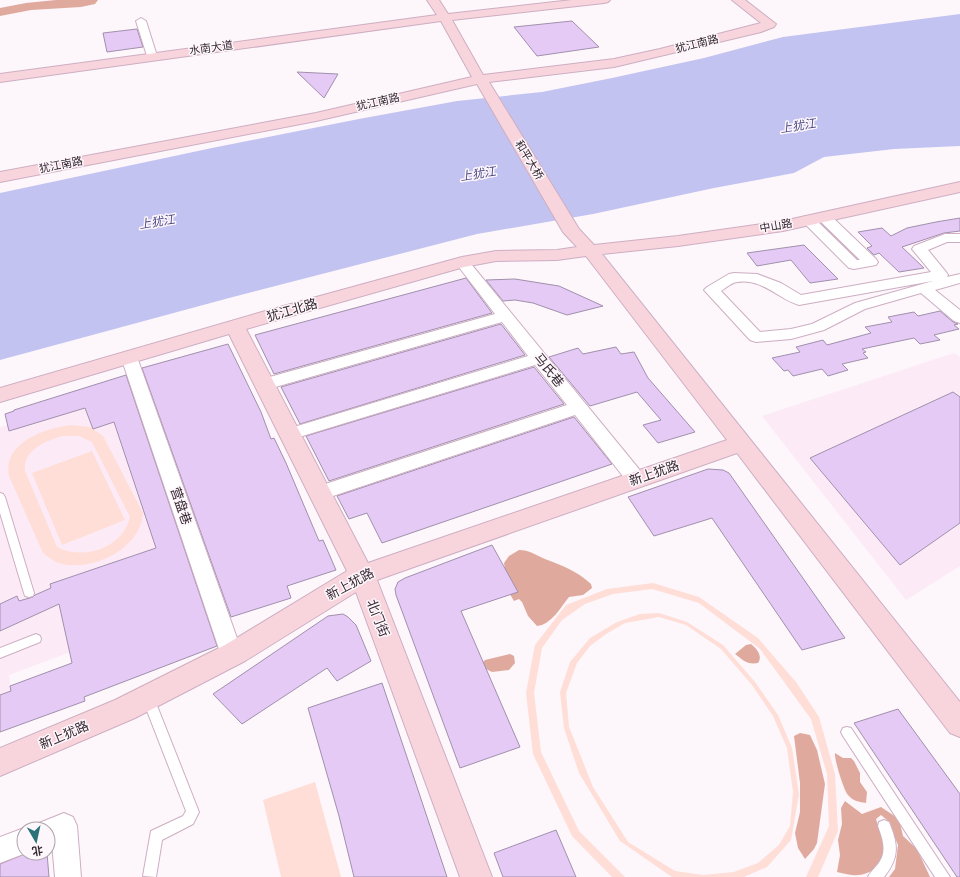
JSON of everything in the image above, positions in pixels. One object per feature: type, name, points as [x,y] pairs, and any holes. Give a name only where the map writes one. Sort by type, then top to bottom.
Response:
[{"type":"street","name":"和平大桥","points":[[434,0],[452,29],[473,70],[484,83],[572,232],[590,250],[960,724]]},
{"type":"street","name":"水南大道","points":[[0,78],[445,17],[604,0]]},
{"type":"street","name":"犹江南路","points":[[0,177],[316,117],[484,83],[614,63],[757,29],[770,24],[738,0]]},
{"type":"street","points":[[141,21],[152,56]]},
{"type":"street","name":"中山路","points":[[590,250],[678,241],[783,226],[960,187]]},
{"type":"street","points":[[816,219],[854,265],[863,264],[886,284]]},
{"type":"street","points":[[960,238],[945,238],[919,249],[941,275],[799,300],[776,286],[757,278],[734,277],[712,290],[756,337],[791,334],[818,327],[860,306],[960,278]]},
{"type":"street","name":"犹江北路","points":[[0,394],[462,262],[496,256],[556,255],[590,250]]},
{"type":"street","name":"马氏巷","points":[[462,262],[636,479]]},
{"type":"street","points":[[924,288],[960,318]]},
{"type":"street","points":[[264,384],[506,316]]},
{"type":"street","name":"北门街","points":[[235,327],[362,575],[476,877]]},
{"type":"street","name":"营盘巷","points":[[129,357],[232,655]]},
{"type":"street","points":[[290,434],[539,358]]},
{"type":"street","points":[[320,493],[579,408]]},
{"type":"street","name":"新上犹路","points":[[0,762],[125,709],[232,655],[362,575],[742,443]]},
{"type":"street","points":[[56,829],[64,826],[68,877]]},
{"type":"street","points":[[0,850],[16,844]]},
{"type":"lane","points":[[0,497],[29,593]]},
{"type":"lane","points":[[0,653],[36,639]]},
{"type":"lane","points":[[148,698],[193,812],[188,820],[156,836],[150,876]]},
{"type":"lane","points":[[847,732],[943,877]]},
{"type":"lane","points":[[874,877],[887,863],[890,841],[884,826]]},
{"type":"shaded area","points":[[56,0],[98,0],[95,4],[81,7],[31,10],[0,16],[0,8],[26,3]]},
{"type":"shaded area","points":[[954,353],[960,357],[960,566],[906,600],[762,416]]},
{"type":"shaded area","points":[[138,392],[206,594],[68,644],[70,652],[9,675],[11,691],[0,695],[0,427],[8,425],[9,431]]},
{"type":"shaded area","points":[[71,425],[90,427],[103,436],[143,513],[140,526],[134,537],[125,546],[102,560],[88,564],[62,564],[52,560],[43,553],[9,476],[9,464],[12,455],[19,446],[38,434]],"holes":[[[62,436],[79,436],[92,442],[130,517],[126,528],[111,544],[101,549],[78,553],[57,547],[25,471],[25,464],[31,452],[42,444]]]},
{"type":"shaded area","points":[[92,451],[125,520],[62,545],[32,473]]},
{"type":"shaded area","points":[[519,550],[529,552],[570,569],[586,579],[591,584],[592,588],[583,595],[569,597],[551,619],[542,625],[537,626],[528,616],[522,602],[519,599],[514,601],[508,591],[504,563],[509,556]]},
{"type":"shaded area","points":[[653,583],[699,597],[758,638],[796,682],[819,717],[835,774],[838,831],[818,877],[806,877],[829,826],[827,774],[811,719],[760,649],[699,603],[652,589],[613,594],[585,604],[562,620],[542,648],[534,693],[541,752],[579,831],[625,877],[612,877],[572,836],[533,754],[526,693],[535,645],[566,605],[607,589]]},
{"type":"shaded area","points":[[659,613],[687,622],[723,645],[755,682],[778,715],[792,748],[799,794],[791,840],[767,867],[744,877],[672,877],[620,841],[579,773],[564,728],[560,692],[570,662],[590,638],[617,622],[640,614]],"holes":[[[659,617],[686,625],[721,649],[752,685],[773,716],[787,748],[793,792],[790,826],[779,845],[758,863],[734,872],[703,875],[675,871],[628,842],[593,787],[569,727],[566,693],[577,663],[590,646],[606,634],[625,623]]]},
{"type":"shaded area","points":[[751,644],[760,655],[758,663],[748,663],[735,654],[746,645]]},
{"type":"shaded area","points":[[510,654],[514,656],[515,663],[509,670],[492,672],[484,668],[483,662],[485,660]]},
{"type":"shaded area","points":[[800,733],[810,735],[817,750],[825,784],[817,843],[805,859],[798,848],[795,833],[800,812],[800,783],[794,736]]},
{"type":"shaded area","points":[[835,753],[843,758],[851,758],[854,761],[860,773],[860,782],[867,792],[866,803],[854,800],[846,792]]},
{"type":"shaded area","points":[[315,782],[341,877],[281,877],[263,800]]},
{"type":"shaded area","points":[[845,801],[862,814],[881,807],[899,819],[903,836],[917,849],[930,877],[889,877],[895,869],[898,845],[887,820],[881,815],[876,819],[885,846],[880,866],[859,875],[849,875],[837,872],[840,855],[838,840],[842,824],[841,808]]},
{"type":"water","name":"上犹江","points":[[960,14],[960,146],[894,149],[824,157],[794,173],[714,188],[593,214],[477,234],[229,298],[0,360],[0,193],[212,148],[359,119],[457,101],[542,92],[704,58],[783,37]]},
{"type":"building","points":[[572,21],[599,47],[537,56],[514,27]]},
{"type":"building","points":[[137,29],[143,47],[107,52],[103,33]]},
{"type":"building","points":[[297,72],[338,74],[324,98]]},
{"type":"building","points":[[960,218],[960,231],[944,233],[902,247],[924,268],[899,272],[879,253],[874,255],[867,248],[872,246],[858,232],[882,228],[891,236],[907,228]]},
{"type":"building","points":[[804,245],[838,279],[810,283],[791,260],[757,266],[747,253]]},
{"type":"building","points":[[466,278],[492,313],[274,374],[255,335]]},
{"type":"building","points":[[515,279],[559,286],[603,306],[567,315],[533,303],[515,300],[503,301],[486,280]]},
{"type":"building","points":[[940,311],[953,322],[958,324],[954,325],[959,329],[934,335],[940,340],[920,344],[914,338],[862,349],[866,352],[863,353],[868,358],[842,364],[848,370],[828,376],[822,369],[793,376],[788,370],[784,371],[772,358],[800,352],[796,347],[823,340],[827,345],[871,333],[865,327],[892,322],[888,317],[914,312],[918,316]]},
{"type":"building","points":[[501,324],[525,355],[300,424],[281,387]]},
{"type":"building","points":[[228,344],[261,412],[271,439],[274,438],[286,463],[319,541],[323,540],[336,570],[287,586],[291,598],[231,617],[142,368]]},
{"type":"building","points":[[616,347],[621,354],[634,352],[648,378],[695,432],[658,443],[643,425],[661,420],[637,392],[590,406],[549,357],[578,348],[583,354]]},
{"type":"building","points":[[534,367],[564,404],[329,481],[306,436]]},
{"type":"building","points":[[126,375],[217,646],[84,697],[85,701],[0,732],[0,695],[11,691],[10,686],[72,663],[59,604],[0,631],[0,604],[17,596],[19,601],[33,597],[51,588],[50,584],[156,548],[114,422],[93,429],[85,408],[9,431],[5,414]]},
{"type":"building","points":[[953,392],[960,397],[960,523],[900,565],[810,458]]},
{"type":"building","points":[[574,417],[612,464],[382,543],[367,513],[349,519],[337,496]]},
{"type":"building","points":[[708,469],[723,470],[729,473],[845,638],[802,650],[712,518],[654,536],[628,497]]},
{"type":"building","points":[[492,545],[518,592],[461,611],[520,747],[460,768],[395,589],[398,582],[405,578]]},
{"type":"building","points":[[343,614],[356,625],[371,661],[337,681],[327,668],[242,724],[213,694],[328,616]]},
{"type":"building","points":[[382,683],[447,877],[354,877],[339,816],[308,708]]},
{"type":"building","points":[[898,709],[960,794],[960,877],[957,877],[854,723]]},
{"type":"building","points":[[556,830],[576,877],[503,877],[494,853]]},
{"type":"building","points":[[16,857],[16,861],[48,861],[49,877],[0,877],[0,864]]}]
